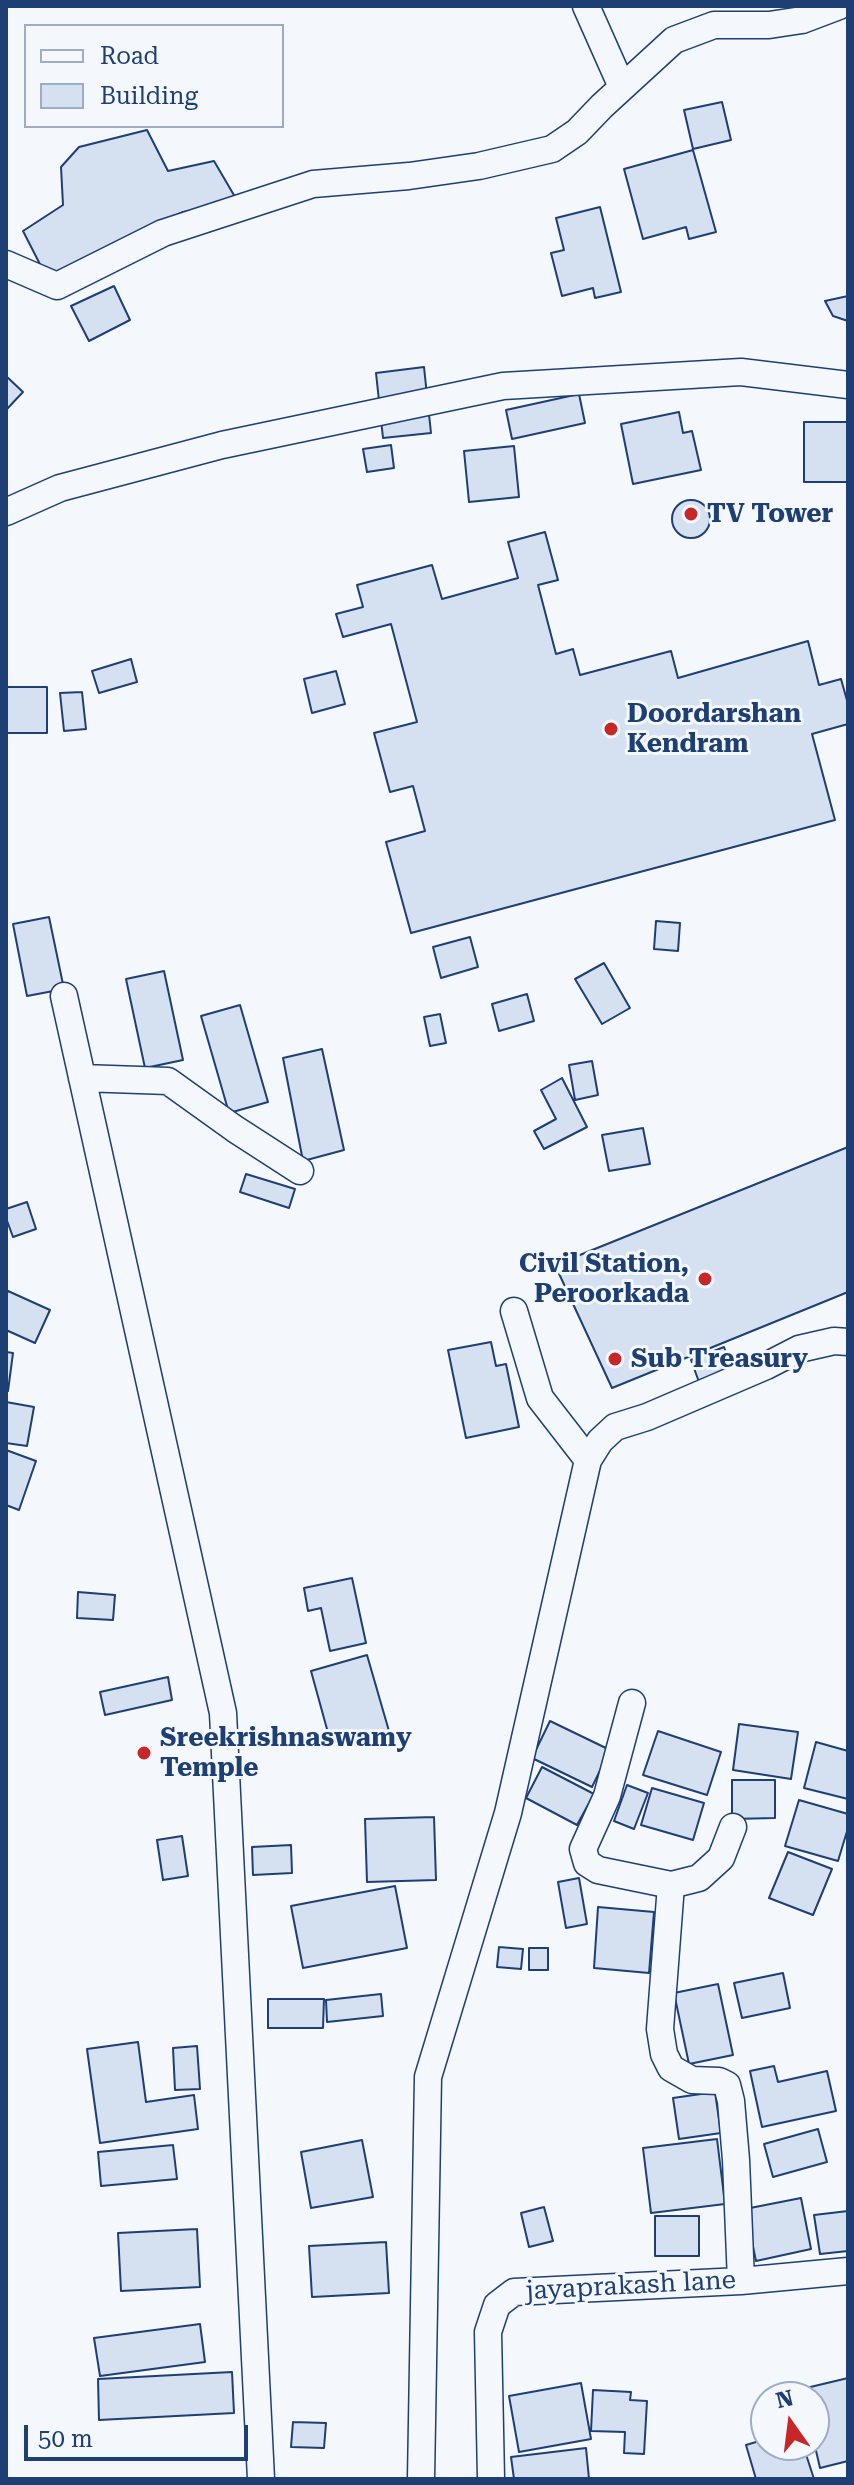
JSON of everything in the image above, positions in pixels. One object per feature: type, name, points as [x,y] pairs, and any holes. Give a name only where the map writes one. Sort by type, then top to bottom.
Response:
[{"type":"street","points":[[586,6],[622,87]]},
{"type":"street","points":[[6,264],[57,286],[163,233],[313,184],[465,168],[552,149],[577,132],[674,40],[714,25],[769,25],[802,20],[839,6]]},
{"type":"street","points":[[6,512],[60,488],[222,445],[503,386],[741,372],[848,385]]},
{"type":"street","points":[[64,996],[223,1713],[261,2479]]},
{"type":"street","points":[[82,1078],[168,1081],[300,1171]]},
{"type":"street","points":[[514,1311],[540,1398],[588,1460]]},
{"type":"street","points":[[421,2479],[428,2077],[508,1813],[588,1460],[600,1441],[615,1427],[686,1400],[799,1349],[834,1341],[848,1342]]},
{"type":"street","points":[[632,1703],[607,1796],[583,1849],[587,1863],[598,1870],[671,1885],[699,1878],[721,1858],[733,1827]]},
{"type":"street","points":[[671,1885],[660,2029],[664,2054],[671,2068],[692,2080],[719,2081],[727,2085],[735,2145],[741,2281]]},
{"type":"street","name":"jayaprakash lane","points":[[491,2479],[488,2332],[497,2305],[514,2292],[741,2281],[848,2271]]},
{"type":"building","points":[[722,102],[731,140],[693,149],[684,110]]},
{"type":"building","points":[[147,130],[168,171],[214,161],[238,202],[183,212],[47,278],[23,231],[63,205],[61,167],[79,147]]},
{"type":"building","points":[[693,150],[716,232],[689,239],[686,227],[643,239],[624,169]]},
{"type":"building","points":[[600,207],[621,292],[595,298],[593,288],[562,296],[551,253],[564,250],[556,218]]},
{"type":"building","points":[[114,286],[130,320],[89,341],[71,306]]},
{"type":"building","points":[[848,296],[848,321],[833,316],[825,301]]},
{"type":"building","points":[[424,367],[431,433],[383,438],[376,373]]},
{"type":"building","points":[[6,376],[23,392],[6,410]]},
{"type":"building","points":[[579,394],[585,423],[512,439],[506,410]]},
{"type":"building","points":[[679,412],[683,433],[692,431],[701,470],[633,484],[621,424]]},
{"type":"building","points":[[804,422],[848,422],[848,482],[804,482]]},
{"type":"building","points":[[391,445],[394,468],[367,472],[363,449]]},
{"type":"building","points":[[514,446],[519,497],[469,502],[464,451]]},
{"type":"building","name":"TV Tower","points":[[691,500],[705,505],[710,519],[705,533],[691,538],[677,533],[672,519],[677,505]]},
{"type":"building","name":"Doordarshan Kendram","points":[[545,532],[558,580],[538,585],[556,654],[573,649],[580,675],[671,651],[678,678],[808,641],[819,685],[841,679],[848,704],[848,724],[812,734],[835,820],[411,933],[386,842],[425,831],[413,786],[390,792],[374,733],[417,722],[391,624],[343,637],[336,614],[363,607],[357,585],[432,565],[442,599],[518,578],[508,542]]},
{"type":"building","points":[[131,659],[137,682],[99,693],[92,671]]},
{"type":"building","points":[[336,671],[345,704],[312,713],[304,679]]},
{"type":"building","points":[[6,687],[47,687],[47,733],[6,733]]},
{"type":"building","points":[[82,692],[86,729],[64,731],[60,693]]},
{"type":"building","points":[[49,917],[64,989],[27,996],[13,924]]},
{"type":"building","points":[[656,921],[680,923],[678,951],[654,949]]},
{"type":"building","points":[[470,937],[478,967],[441,978],[433,947]]},
{"type":"building","points":[[604,963],[630,1008],[602,1024],[575,979]]},
{"type":"building","points":[[164,971],[183,1060],[145,1068],[126,979]]},
{"type":"building","points":[[527,994],[534,1021],[499,1031],[492,1004]]},
{"type":"building","points":[[240,1005],[268,1102],[229,1113],[201,1016]]},
{"type":"building","points":[[440,1014],[446,1043],[430,1046],[424,1017]]},
{"type":"building","points":[[322,1049],[344,1150],[303,1161],[283,1058]]},
{"type":"building","points":[[592,1061],[598,1095],[575,1100],[569,1065]]},
{"type":"building","points":[[562,1078],[587,1127],[544,1149],[534,1131],[556,1119],[541,1090]]},
{"type":"building","points":[[643,1128],[650,1164],[609,1171],[602,1135]]},
{"type":"building","name":"Civil Station, Peroorkada","points":[[848,1147],[848,1292],[612,1388],[555,1265]]},
{"type":"building","points":[[246,1174],[295,1189],[289,1208],[240,1192]]},
{"type":"building","points":[[27,1202],[36,1229],[13,1237],[6,1209]]},
{"type":"building","points":[[8,1291],[50,1310],[35,1343],[6,1330]]},
{"type":"building","points":[[491,1342],[496,1366],[506,1364],[519,1427],[466,1438],[448,1350]]},
{"type":"building","points":[[724,1347],[732,1369],[699,1382],[691,1360]]},
{"type":"building","points":[[6,1352],[13,1353],[8,1391],[6,1391]]},
{"type":"building","points":[[6,1402],[34,1407],[27,1446],[6,1443]]},
{"type":"building","points":[[6,1450],[36,1461],[19,1510],[6,1505]]},
{"type":"building","points":[[352,1578],[366,1643],[330,1651],[321,1608],[308,1611],[304,1588]]},
{"type":"building","points":[[78,1592],[115,1595],[113,1620],[77,1618]]},
{"type":"building","points":[[367,1655],[391,1738],[362,1745],[358,1732],[330,1740],[311,1671]]},
{"type":"building","points":[[168,1677],[172,1700],[105,1715],[100,1692]]},
{"type":"building","points":[[550,1721],[610,1750],[592,1787],[532,1758]]},
{"type":"building","points":[[739,1724],[798,1732],[791,1779],[733,1770]]},
{"type":"building","points":[[658,1731],[721,1752],[707,1795],[643,1775]]},
{"type":"building","points":[[816,1742],[848,1751],[848,1799],[804,1788]]},
{"type":"building","points":[[542,1767],[594,1794],[577,1825],[526,1798]]},
{"type":"building","points":[[732,1780],[775,1780],[775,1818],[732,1819]]},
{"type":"building","points":[[627,1785],[648,1793],[634,1829],[614,1821]]},
{"type":"building","points":[[652,1788],[704,1803],[693,1840],[641,1825]]},
{"type":"building","points":[[799,1800],[848,1814],[848,1828],[838,1861],[785,1846]]},
{"type":"building","points":[[434,1817],[436,1880],[367,1882],[365,1819]]},
{"type":"building","points":[[182,1836],[188,1876],[163,1880],[157,1840]]},
{"type":"building","points":[[291,1845],[292,1873],[253,1875],[252,1847]]},
{"type":"building","points":[[788,1852],[832,1869],[813,1915],[769,1898]]},
{"type":"building","points":[[579,1878],[587,1924],[566,1928],[558,1882]]},
{"type":"building","points":[[395,1886],[407,1948],[303,1968],[291,1906]]},
{"type":"building","points":[[598,1907],[654,1912],[649,1973],[594,1968]]},
{"type":"building","points":[[499,1947],[523,1949],[521,1969],[497,1967]]},
{"type":"building","points":[[529,1948],[548,1948],[548,1970],[529,1970]]},
{"type":"building","points":[[783,1973],[790,2008],[742,2018],[734,1983]]},
{"type":"building","points":[[718,1984],[733,2055],[689,2064],[674,1993]]},
{"type":"building","points":[[381,1994],[383,2016],[327,2022],[326,2000]]},
{"type":"building","points":[[268,1999],[324,1999],[323,2028],[268,2028]]},
{"type":"building","points":[[138,2042],[146,2102],[194,2095],[198,2129],[100,2143],[87,2049]]},
{"type":"building","points":[[197,2046],[200,2089],[175,2090],[173,2048]]},
{"type":"building","points":[[774,2066],[778,2082],[827,2071],[836,2111],[762,2127],[750,2071]]},
{"type":"building","points":[[715,2092],[721,2133],[679,2139],[673,2098]]},
{"type":"building","points":[[818,2129],[827,2162],[773,2177],[764,2144]]},
{"type":"building","points":[[717,2139],[725,2204],[651,2213],[643,2148]]},
{"type":"building","points":[[362,2140],[373,2197],[311,2208],[301,2152]]},
{"type":"building","points":[[173,2145],[177,2179],[101,2186],[98,2152]]},
{"type":"building","points":[[801,2198],[811,2249],[756,2261],[745,2209]]},
{"type":"building","points":[[544,2207],[553,2241],[529,2247],[521,2213]]},
{"type":"building","points":[[848,2211],[848,2251],[820,2254],[814,2215]]},
{"type":"building","points":[[655,2216],[699,2216],[699,2256],[655,2256]]},
{"type":"building","points":[[197,2229],[200,2287],[121,2291],[118,2233]]},
{"type":"building","points":[[386,2242],[389,2293],[312,2297],[309,2246]]},
{"type":"building","points":[[200,2324],[205,2362],[100,2376],[94,2338]]},
{"type":"building","points":[[232,2372],[234,2413],[99,2420],[98,2379]]},
{"type":"building","points":[[848,2378],[848,2461],[820,2468],[818,2461],[830,2461],[830,2382]]},
{"type":"building","points":[[581,2383],[591,2439],[519,2452],[509,2396]]},
{"type":"building","points":[[593,2390],[631,2392],[630,2400],[647,2401],[644,2454],[624,2453],[625,2432],[591,2431]]},
{"type":"building","points":[[293,2422],[326,2423],[324,2448],[291,2447]]},
{"type":"building","points":[[586,2448],[589,2479],[514,2479],[511,2457]]},
{"type":"building","points":[[751,2461],[808,2461],[814,2479],[756,2479]]},
{"type":"place","name":"TV Tower","points":[[691,514]]},
{"type":"place","name":"Doordarshan Kendram","points":[[611,729]]},
{"type":"place","name":"Civil Station, Peroorkada","points":[[705,1279]]},
{"type":"place","name":"Sub Treasury","points":[[615,1359]]},
{"type":"place","name":"Sreekrishnaswamy Temple","points":[[144,1753]]}]
